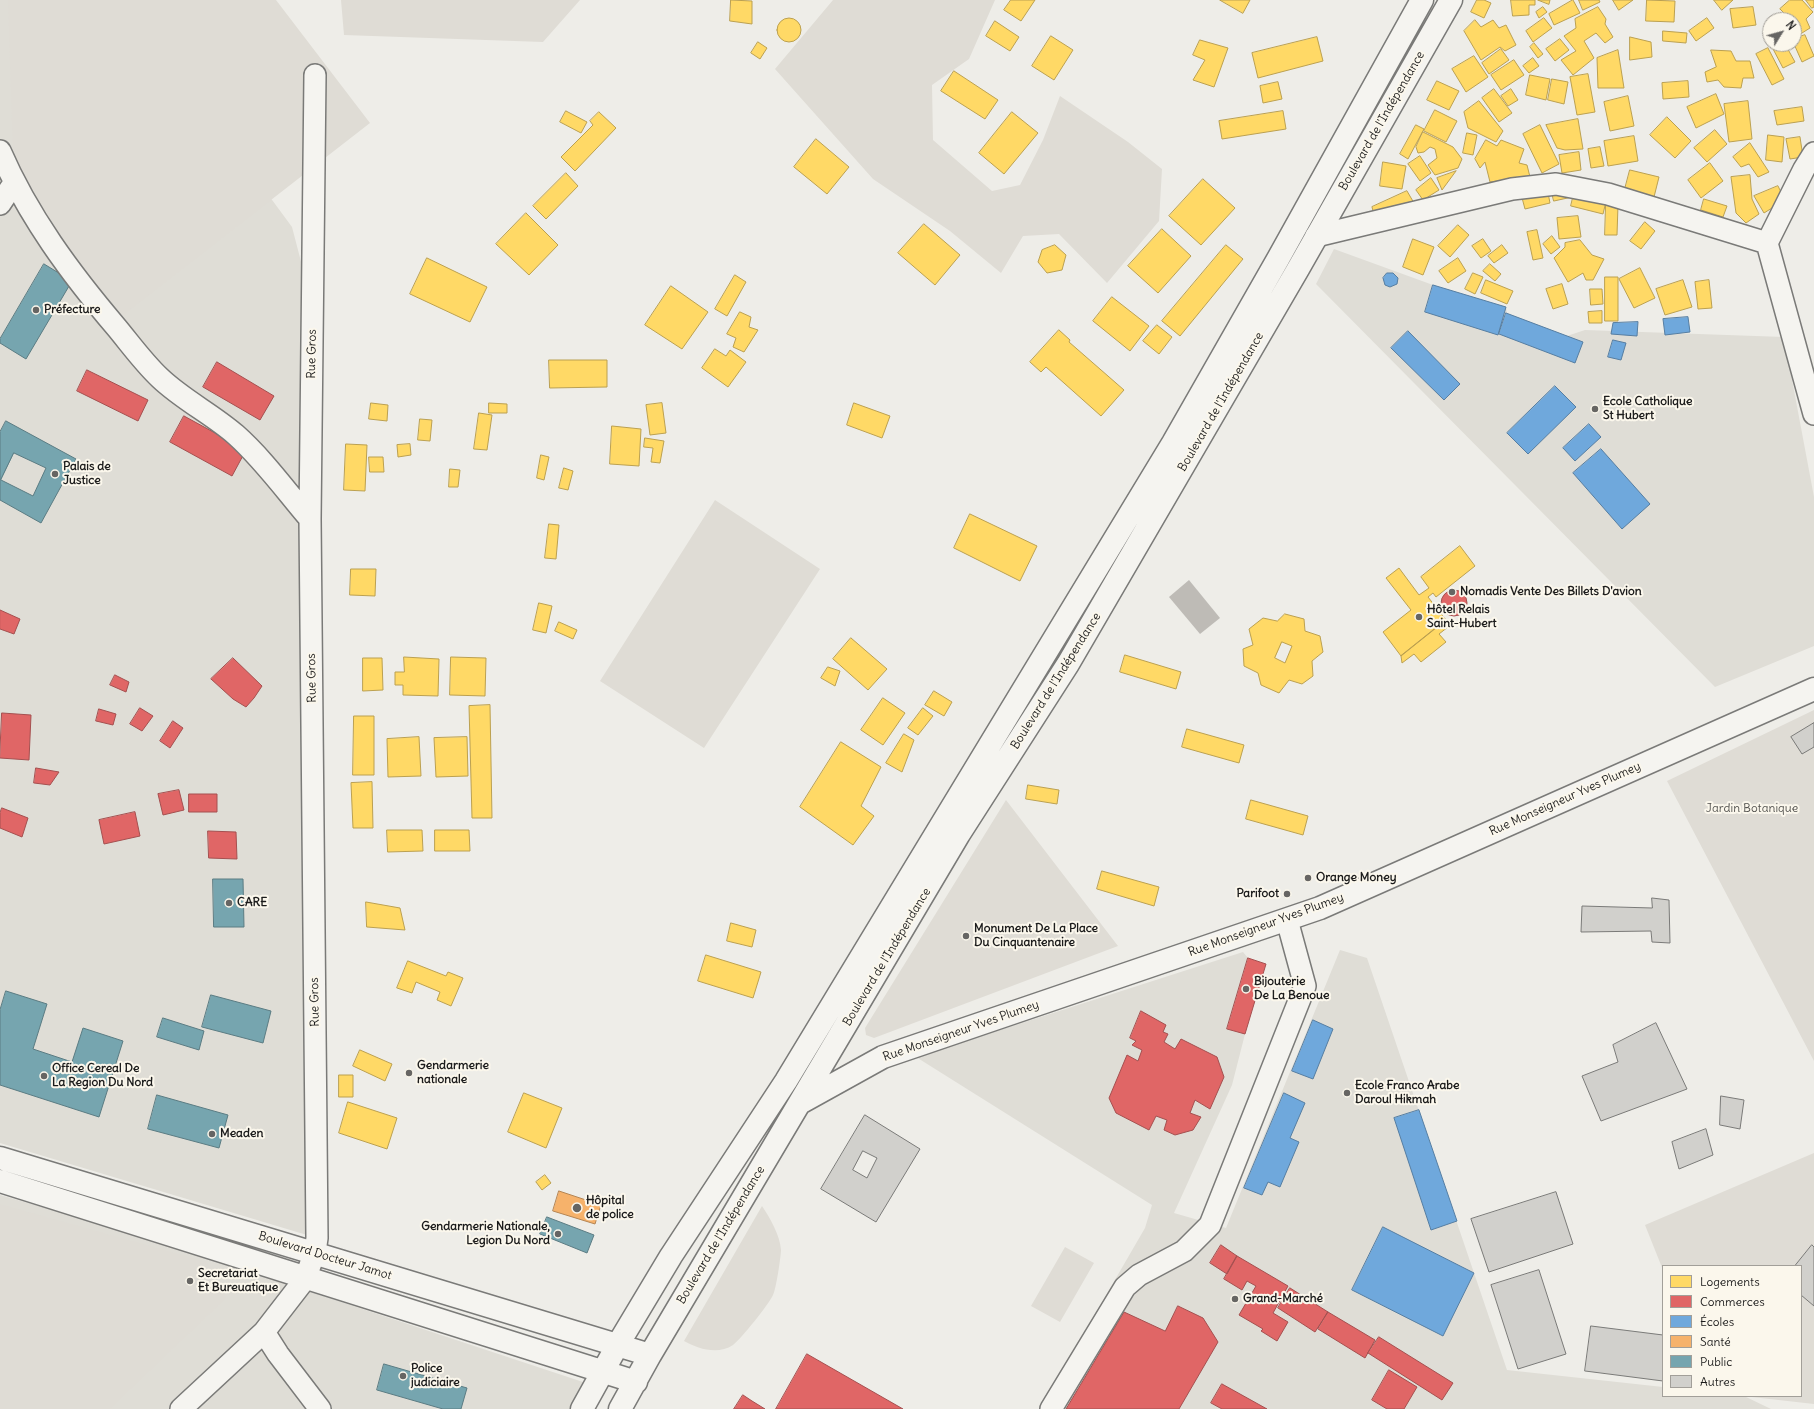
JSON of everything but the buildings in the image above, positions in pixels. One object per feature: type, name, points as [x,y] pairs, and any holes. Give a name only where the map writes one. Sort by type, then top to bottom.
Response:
[{"type":"main road","name":"Boulevard de l'Indépendance","points":[[582,1409],[617,1346],[671,1256],[739,1150],[786,1081],[1173,443],[1278,259],[1422,0]]},
{"type":"main road","name":"Boulevard de l'Indépendance","points":[[620,1409],[650,1355],[959,834],[1068,664],[1451,0]]},
{"type":"main road","name":"Rue Monseigneur Yves Plumey","points":[[800,1103],[883,1057],[1320,908],[1814,689]]},
{"type":"main road","points":[[739,1150],[800,1103]]},
{"type":"main road","name":"Boulevard Docteur Jamot","points":[[0,1158],[315,1252],[650,1355]]},
{"type":"main road","points":[[0,1181],[305,1279],[636,1382]]},
{"type":"street","name":"Rue Gros","points":[[181,1409],[264,1332],[305,1279],[315,1252],[317,1223],[310,519],[315,75]]},
{"type":"street","points":[[0,151],[14,182],[46,234],[82,287],[151,369],[173,389],[235,435],[262,462],[310,519]]},
{"type":"street","points":[[1814,153],[1804,169],[1767,243],[1814,414]]},
{"type":"street","points":[[0,204],[14,182]]},
{"type":"street","points":[[1316,236],[1512,189],[1556,184],[1608,194],[1767,243]]},
{"type":"street","points":[[1051,1409],[1126,1287],[1139,1275],[1184,1251],[1210,1225],[1305,986],[1287,920]]},
{"type":"street","points":[[264,1332],[278,1354],[320,1409]]},
{"type":"shaded area","points":[[0,0],[117,0],[194,94],[292,227],[317,323],[317,1238],[0,1143]]},
{"type":"shaded area","points":[[1334,249],[1433,285],[1506,307],[1507,313],[1567,336],[1585,330],[1784,337],[1814,497],[1814,646],[1715,687],[1316,284]]},
{"type":"shaded area","points":[[1189,580],[1220,618],[1200,634],[1169,597]]},
{"type":"shaded area","points":[[1340,950],[1367,958],[1507,1370],[1662,1387],[1662,1397],[1746,1397],[1771,1409],[1040,1409],[1145,1228],[1152,1205],[916,1057],[1243,952],[1248,958],[1266,964],[1245,1034],[1232,1085],[1174,1213],[1226,1228]]},
{"type":"shaded area","points":[[0,1195],[133,1233],[586,1383],[571,1409],[0,1409]]},
{"type":"green space","points":[[8,0],[276,0],[370,123],[123,315],[14,183]]},
{"type":"green space","points":[[341,0],[580,0],[543,42],[344,35]]},
{"type":"green space","points":[[833,0],[995,0],[969,59],[932,85],[933,140],[992,191],[1020,185],[1043,140],[1060,96],[1128,142],[1162,169],[1159,221],[1107,283],[1059,234],[1023,236],[1001,273],[950,231],[873,179],[775,69]]},
{"type":"green space","points":[[715,500],[820,569],[704,748],[600,681]]},
{"type":"green space","name":"Jardin Botanique","points":[[1814,710],[1814,1061],[1667,781]]},
{"type":"green space","points":[[1006,800],[1118,946],[874,1038],[866,1035],[865,1028]]},
{"type":"green space","points":[[1814,1153],[1814,1404],[1752,1397],[1802,1397],[1802,1265],[1662,1265],[1662,1268],[1645,1225]]},
{"type":"green space","points":[[0,1204],[207,1262],[226,1298],[109,1409],[0,1409]]},
{"type":"green space","points":[[762,1206],[777,1233],[781,1250],[776,1287],[773,1295],[761,1313],[733,1345],[721,1350],[708,1350],[684,1341]]},
{"type":"green space","points":[[1065,1247],[1094,1263],[1060,1322],[1031,1306]]},
{"type":"place","name":"Préfecture","points":[[36,310]]},
{"type":"place","name":"Ecole Catholique St Hubert","points":[[1595,409]]},
{"type":"place","name":"Palais de Justice","points":[[55,474]]},
{"type":"place","name":"Nomadis Vente Des Billets D'avion","points":[[1452,592]]},
{"type":"place","name":"Hôtel Relais Saint-Hubert","points":[[1419,617]]},
{"type":"place","name":"Orange Money","points":[[1308,878]]},
{"type":"place","name":"Parifoot","points":[[1287,894]]},
{"type":"place","name":"CARE","points":[[229,903]]},
{"type":"place","name":"Monument De La Place Du Cinquantenaire","points":[[966,936]]},
{"type":"place","name":"Bijouterie De La Benoue","points":[[1246,989]]},
{"type":"place","name":"Gendarmerie nationale","points":[[409,1073]]},
{"type":"place","name":"Office Cereal De La Region Du Nord","points":[[44,1076]]},
{"type":"place","name":"Ecole Franco Arabe Daroul Hikmah","points":[[1347,1093]]},
{"type":"place","name":"Meaden","points":[[212,1134]]},
{"type":"place","name":"Hôpital de police","points":[[577,1208]]},
{"type":"place","name":"Gendarmerie Nationale, Legion Du Nord","points":[[558,1234]]},
{"type":"place","name":"Secretariat Et Bureuatique","points":[[190,1281]]},
{"type":"place","name":"Grand-Marché","points":[[1235,1299]]},
{"type":"place","name":"Police judiciaire","points":[[403,1376]]}]
